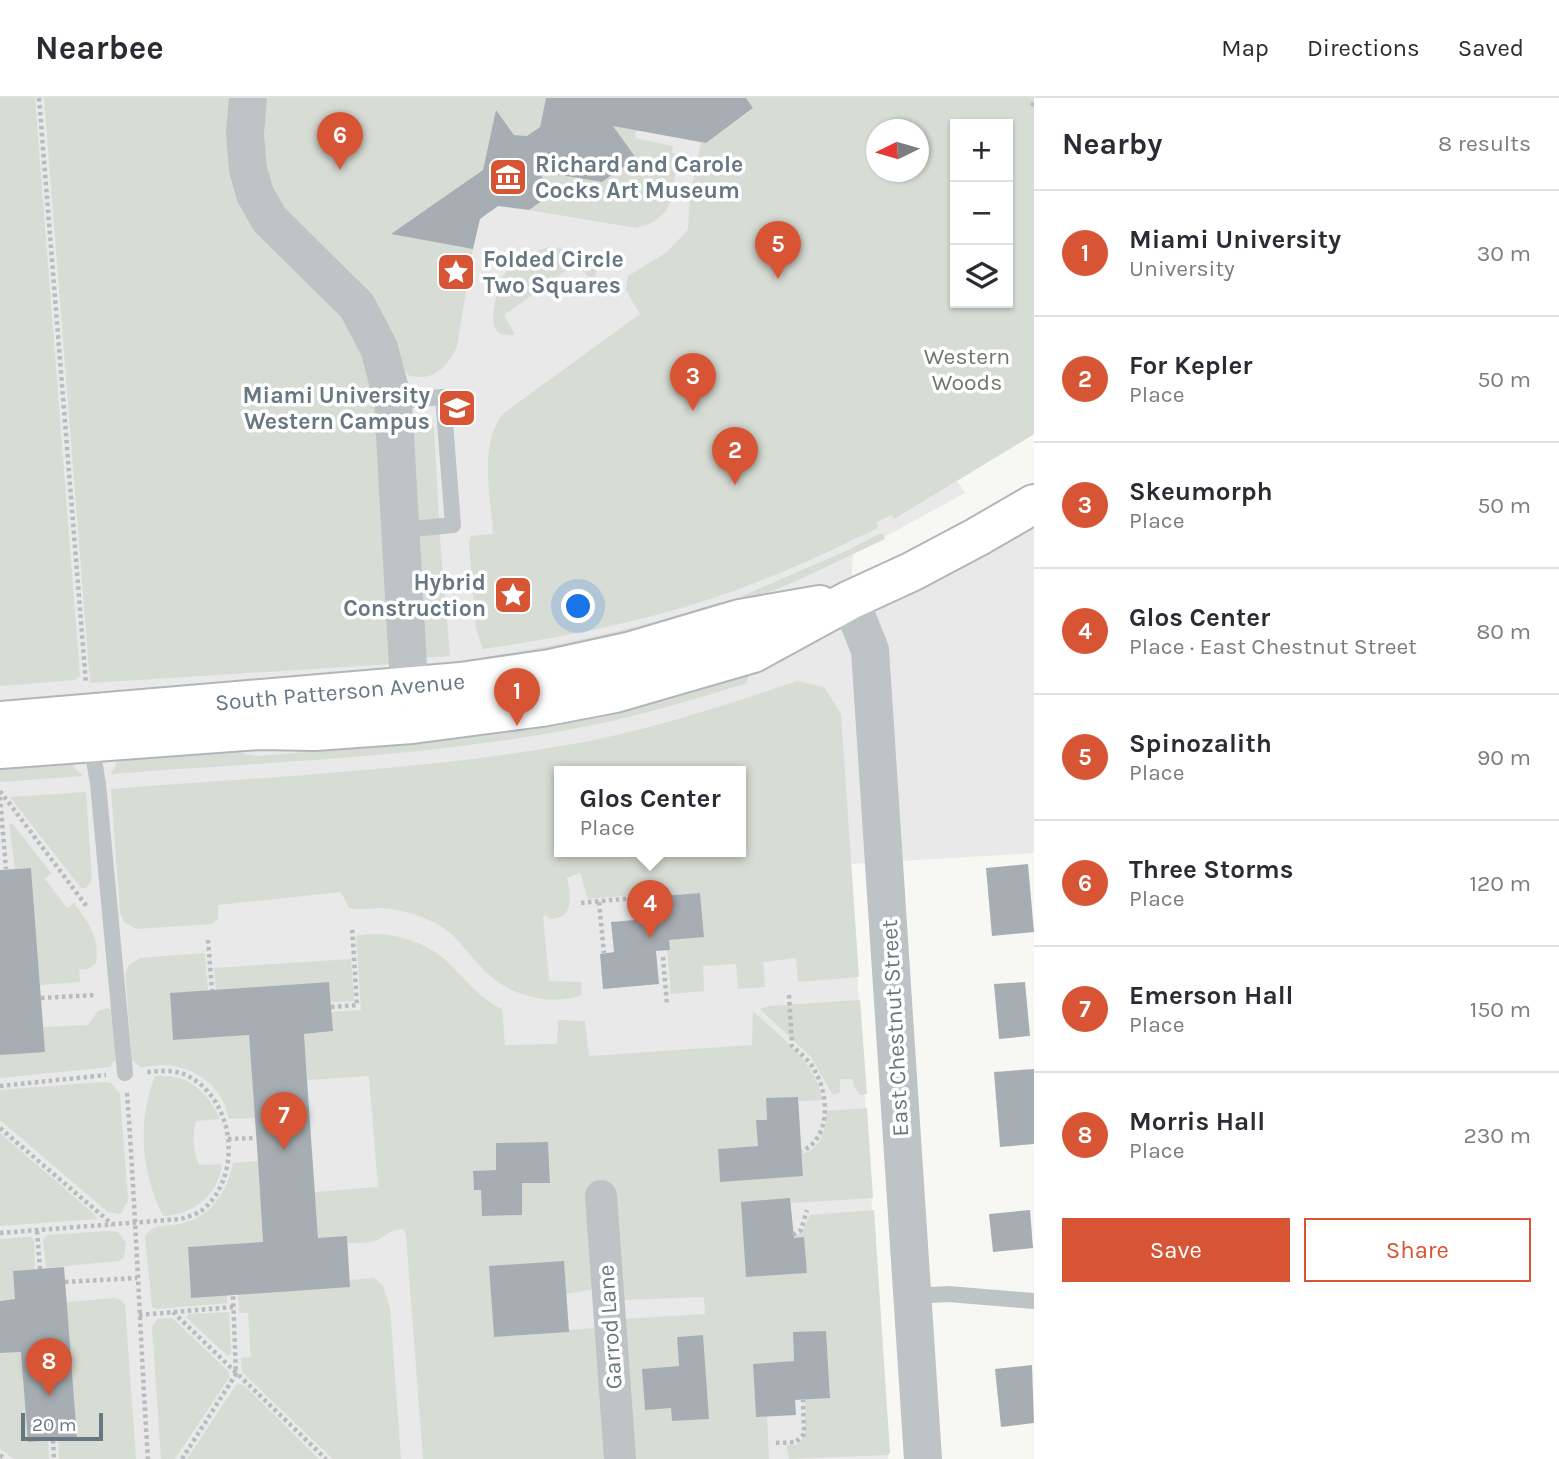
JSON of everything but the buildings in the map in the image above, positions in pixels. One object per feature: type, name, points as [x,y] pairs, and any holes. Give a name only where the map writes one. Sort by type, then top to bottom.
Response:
[{"type":"highway","name":"South Patterson Avenue","points":[[0,721],[411,706],[542,707],[603,696],[752,653],[850,600],[966,543],[1034,504]]},
{"type":"highway","name":"South Patterson Avenue","points":[[0,749],[259,730],[315,731],[411,706]]},
{"type":"street","points":[[248,98],[245,133],[248,169],[255,194],[269,219],[357,306],[379,348],[393,401],[411,706]]},
{"type":"street","name":"East Chestnut Street","points":[[850,600],[870,650],[923,1459]]},
{"type":"street","name":"Garrod Lane","points":[[601,1196],[620,1459]]},
{"type":"lane","points":[[393,401],[443,397],[453,525],[401,530]]},
{"type":"lane","points":[[91,742],[98,784],[125,1073]]},
{"type":"lane","points":[[911,1296],[948,1294],[1034,1301]]},
{"type":"path","points":[[39,98],[86,688]]},
{"type":"path","points":[[0,791],[112,940]]},
{"type":"path","points":[[0,797],[6,869]]},
{"type":"path","points":[[581,903],[634,898]]},
{"type":"path","points":[[600,902],[604,953]]},
{"type":"path","points":[[331,1007],[357,1005],[352,927]]},
{"type":"path","points":[[208,940],[212,990]]},
{"type":"path","points":[[663,957],[667,1005]]},
{"type":"path","points":[[41,998],[118,994]]},
{"type":"path","points":[[789,995],[792,1046],[814,1067],[823,1085],[824,1122],[811,1147],[802,1151]]},
{"type":"path","points":[[125,1073],[148,1459]]},
{"type":"path","points":[[0,1128],[114,1226]]},
{"type":"path","points":[[0,1233],[136,1224],[181,1219],[199,1213],[212,1200],[222,1184],[227,1165],[228,1139],[256,1138]]},
{"type":"path","points":[[793,1235],[801,1230],[807,1210]]},
{"type":"path","points":[[37,1231],[40,1269]]},
{"type":"path","points":[[65,1282],[137,1278]]},
{"type":"path","points":[[182,1459],[236,1374],[233,1295]]},
{"type":"path","points":[[139,1315],[233,1307]]},
{"type":"path","points":[[173,1312],[326,1459]]},
{"type":"path","points":[[776,1443],[796,1442],[804,1434],[803,1400]]},
{"type":"path","points":[[52,1440],[54,1459]]},
{"type":"path","points":[[0,1455],[5,1459]]},
{"type":"shaded area","points":[[0,98],[1034,98],[1034,434],[957,481],[965,493],[853,554],[850,599],[1034,504],[1034,853],[850,864],[888,1459],[0,1459]]},
{"type":"green space","points":[[0,98],[35,98],[80,676],[75,680],[0,686]]},
{"type":"green space","points":[[44,98],[235,98],[232,131],[351,321],[374,371],[392,664],[90,683]]},
{"type":"green space","points":[[262,98],[546,98],[540,127],[527,136],[514,135],[496,111],[483,170],[392,234],[473,249],[457,346],[444,367],[432,375],[408,375],[333,263],[268,189]]},
{"type":"green space","name":"Western Woods","points":[[746,98],[1034,98],[1034,434],[894,519],[892,515],[877,522],[878,528],[762,580],[694,604],[625,623],[483,649],[476,629],[469,543],[471,536],[493,534],[488,470],[491,439],[496,425],[504,413],[640,314],[626,290],[628,276],[667,252],[688,230],[690,195],[701,142],[706,143],[753,109]]},
{"type":"green space","points":[[613,126],[636,130],[635,138],[673,146],[672,153],[679,155],[670,202],[665,212],[655,221],[636,228],[529,210],[537,171],[602,182],[636,158]]},
{"type":"green space","points":[[549,247],[588,253],[596,266],[594,281],[591,281],[577,263],[504,315],[515,335],[501,334],[494,327],[493,316],[501,279],[518,262]]},
{"type":"green space","points":[[419,418],[430,421],[434,427],[450,656],[421,658],[412,424]]},
{"type":"green space","points":[[883,534],[885,539],[792,583],[742,602],[742,596]]},
{"type":"green space","points":[[720,602],[725,603],[727,608],[625,637],[447,666],[443,663],[583,639]]},
{"type":"green space","points":[[748,676],[747,683],[668,706],[608,722],[529,736],[410,752],[111,774],[120,756],[198,746],[257,756],[407,744],[505,732],[602,715]]},
{"type":"green space","points":[[797,681],[824,687],[841,714],[859,977],[798,982],[796,958],[763,962],[765,987],[738,989],[736,964],[703,966],[704,991],[671,994],[667,950],[670,950],[669,940],[704,936],[700,893],[663,896],[662,889],[588,899],[580,873],[567,878],[570,898],[564,915],[550,919],[546,915],[543,916],[549,981],[581,982],[582,995],[570,998],[532,997],[508,988],[487,973],[441,926],[414,914],[394,909],[349,908],[341,892],[218,905],[218,919],[212,924],[136,929],[124,922],[120,912],[111,789],[339,772],[510,754],[596,740],[683,718]]},
{"type":"green space","points":[[65,758],[83,776],[0,782],[0,759]]},
{"type":"green space","points":[[86,792],[92,880],[86,888],[81,888],[10,797]]},
{"type":"green space","points":[[12,823],[51,873],[45,879],[67,908],[74,903],[92,931],[97,954],[96,963],[88,969],[79,970],[80,982],[40,985],[31,868],[15,869],[9,825]]},
{"type":"green space","points":[[390,935],[418,943],[435,952],[477,992],[502,1009],[505,1045],[557,1044],[558,1020],[585,1021],[589,1056],[752,1045],[753,1011],[805,1062],[822,1100],[799,1101],[798,1097],[766,1099],[767,1120],[756,1121],[758,1146],[718,1149],[720,1181],[803,1176],[802,1154],[814,1148],[822,1137],[826,1111],[867,1108],[873,1198],[791,1203],[790,1198],[746,1277],[807,1273],[804,1238],[794,1238],[802,1232],[810,1215],[874,1210],[890,1453],[789,1459],[786,1445],[796,1445],[805,1436],[805,1399],[830,1397],[826,1331],[793,1333],[794,1361],[753,1364],[756,1417],[767,1416],[769,1459],[632,1459],[624,1319],[705,1314],[704,1297],[622,1300],[595,1289],[566,1294],[564,1262],[489,1267],[494,1337],[597,1328],[606,1459],[423,1459],[404,1230],[395,1230],[378,1240],[360,1243],[318,1238],[315,1192],[378,1187],[369,1076],[307,1080],[304,1034],[332,1031],[331,1012],[361,1010],[356,936]],"holes":[[[548,1142],[550,1182],[522,1183],[522,1215],[483,1216],[481,1190],[474,1190],[473,1171],[496,1170],[496,1143]],[[702,1335],[709,1419],[672,1421],[671,1408],[645,1409],[642,1369],[679,1366],[677,1337]]]},
{"type":"green space","points":[[205,953],[208,990],[170,994],[173,1040],[249,1035],[255,1118],[229,1119],[216,1091],[193,1072],[169,1065],[140,1067],[132,1060],[126,985],[129,965],[140,958]]},
{"type":"green space","points":[[351,959],[354,1001],[331,1002],[329,982],[216,990],[214,968]]},
{"type":"green space","points":[[860,1000],[867,1094],[860,1095],[854,1087],[853,1079],[840,1079],[840,1092],[834,1095],[811,1057],[760,1009],[769,1006]]},
{"type":"green space","points":[[108,1008],[112,1011],[116,1059],[110,1067],[0,1078],[0,1055],[45,1051],[43,1027],[88,1025],[98,1011]]},
{"type":"green space","points":[[155,1076],[177,1078],[195,1086],[203,1092],[220,1119],[196,1121],[194,1149],[199,1165],[222,1164],[220,1175],[203,1201],[174,1215],[163,1216],[146,1164],[144,1129],[149,1093]]},
{"type":"green space","points":[[111,1083],[120,1094],[128,1200],[121,1214],[108,1212],[0,1120],[0,1090]]},
{"type":"green space","points":[[0,1133],[95,1215],[96,1219],[0,1226]]},
{"type":"green space","points":[[258,1161],[263,1242],[188,1248],[191,1297],[227,1295],[227,1303],[157,1309],[152,1307],[145,1237],[148,1232],[157,1227],[184,1223],[203,1214],[223,1192],[233,1163]]},
{"type":"green space","points":[[118,1232],[126,1243],[124,1258],[118,1261],[46,1268],[43,1241],[47,1235]]},
{"type":"green space","points":[[32,1237],[35,1269],[13,1271],[15,1299],[0,1301],[0,1239]]},
{"type":"green space","points":[[374,1278],[383,1286],[390,1308],[401,1459],[333,1459],[242,1372],[241,1358],[251,1357],[248,1313],[239,1313],[238,1294],[350,1287],[350,1280]]},
{"type":"green space","points":[[115,1298],[125,1305],[136,1459],[59,1459],[58,1439],[77,1438],[66,1302]]},
{"type":"green space","points":[[229,1312],[231,1353],[228,1356],[186,1317],[189,1314]]},
{"type":"green space","points":[[172,1318],[228,1371],[230,1376],[175,1459],[161,1459],[152,1327],[157,1319]]},
{"type":"green space","points":[[21,1352],[48,1440],[49,1459],[14,1459],[0,1449],[0,1353]]},
{"type":"green space","points":[[240,1384],[319,1459],[187,1459],[236,1385]]},
{"type":"place","name":"Three Storms","points":[[340,170]]},
{"type":"place","name":"Richard and Carole Cocks Art Museum","points":[[508,177]]},
{"type":"place","name":"Folded Circle Two Squares","points":[[456,272]]},
{"type":"place","name":"Spinozalith","points":[[778,279]]},
{"type":"place","name":"Miami University Western Campus","points":[[457,408]]},
{"type":"place","name":"Skeumorph","points":[[693,411]]},
{"type":"place","name":"For Kepler","points":[[735,485]]},
{"type":"place","name":"Hybrid Construction","points":[[513,595]]},
{"type":"place","name":"Miami University","points":[[517,726]]},
{"type":"place","name":"Glos Center","points":[[650,938]]},
{"type":"place","name":"Emerson Hall","points":[[284,1150]]},
{"type":"place","name":"Morris Hall","points":[[49,1396]]}]
